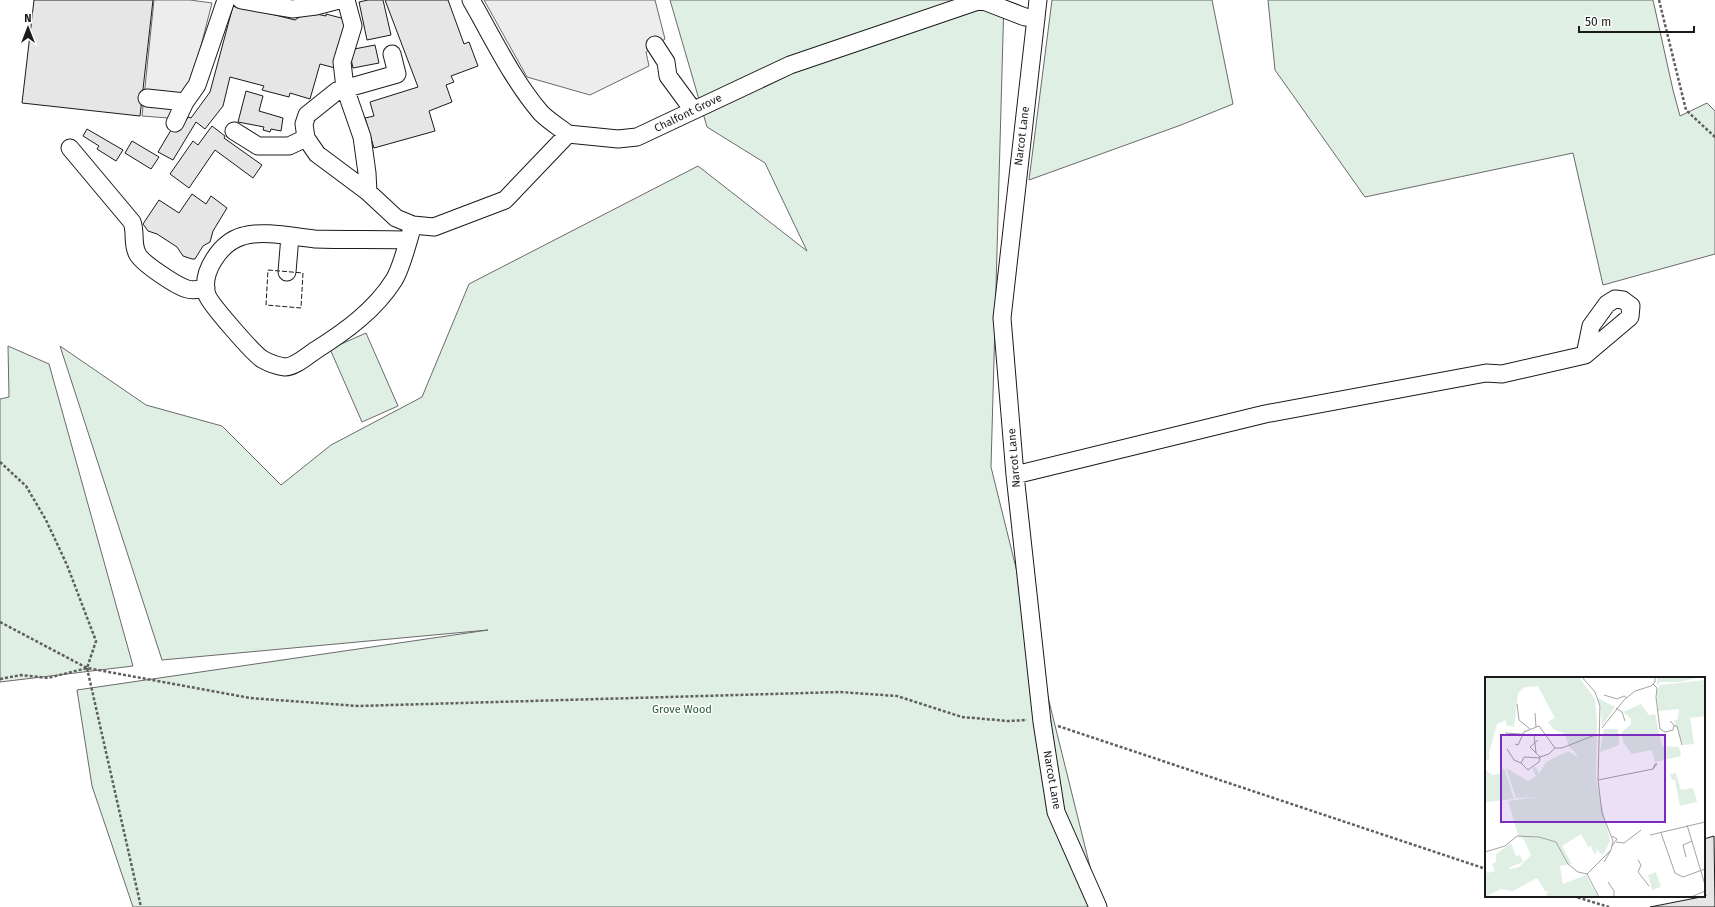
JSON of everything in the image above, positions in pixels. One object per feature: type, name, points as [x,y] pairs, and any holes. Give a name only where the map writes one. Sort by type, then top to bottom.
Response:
[{"type":"street","points":[[174,123],[184,102],[197,85],[226,0]]},
{"type":"street","points":[[241,0],[292,9],[316,6],[339,0]]},
{"type":"street","points":[[346,0],[353,26],[342,62],[345,88],[362,137],[368,192]]},
{"type":"street","points":[[410,232],[394,279],[372,307],[345,332],[298,362],[286,367],[272,364],[261,358],[215,307],[207,295],[206,281],[211,265],[224,247],[232,240],[250,235],[337,239],[410,232],[434,227],[505,200],[568,134],[543,114],[527,94],[511,70],[472,0]]},
{"type":"street","name":"Chalfont Grove","points":[[568,134],[618,139],[637,137],[790,65],[981,0],[1025,17],[1036,19]]},
{"type":"street","name":"Narcot Lane","points":[[1038,0],[1002,318],[1035,721],[1056,812],[1098,907]]},
{"type":"street","points":[[656,45],[666,62],[668,76],[693,110]]},
{"type":"street","points":[[392,54],[397,74],[337,91],[307,115],[304,124],[306,138],[317,154],[368,192],[410,232]]},
{"type":"street","points":[[147,98],[184,102]]},
{"type":"street","points":[[234,131],[258,146],[289,146],[306,138]]},
{"type":"street","points":[[70,148],[132,222],[135,228],[137,253],[141,259],[156,271],[186,288],[194,290],[206,288]]},
{"type":"street","points":[[287,272],[290,236]]},
{"type":"street","points":[[1015,475],[1265,414],[1486,373],[1502,374],[1585,354]]},
{"type":"path","points":[[1659,0],[1686,110],[1715,138]]},
{"type":"path","points":[[0,462],[26,486],[46,520],[67,566],[96,641],[86,668],[141,907]]},
{"type":"path","points":[[0,622],[86,668],[250,698],[358,706],[840,692],[896,696],[962,717],[1035,721],[1054,725],[1485,869]]},
{"type":"path","points":[[0,679],[21,675],[48,678],[86,668]]},
{"type":"path","points":[[1576,897],[1609,907]]},
{"type":"green space","name":"Grove Wood","points":[[670,0],[1004,0],[991,467],[1100,907],[133,907],[92,786],[77,690],[488,630],[162,660],[60,346],[146,405],[222,426],[281,485],[331,445],[422,397],[469,284],[698,166],[807,251],[765,163],[707,127]]},
{"type":"green space","points":[[1052,0],[1212,0],[1233,104],[1181,125],[1029,180]]},
{"type":"green space","points":[[1268,0],[1653,0],[1680,116],[1707,103],[1715,111],[1715,254],[1603,285],[1573,153],[1365,197],[1275,70]]},
{"type":"green space","points":[[366,333],[398,406],[362,422],[330,349]]},
{"type":"green space","points":[[8,346],[49,364],[133,666],[0,682],[0,399],[9,397]]},
{"type":"shaded area","points":[[154,0],[190,0],[212,3],[194,73],[168,118],[142,116]]},
{"type":"shaded area","points":[[484,0],[655,0],[665,39],[646,52],[649,66],[590,95],[527,77]]},
{"type":"building","points":[[34,0],[153,0],[140,116],[22,103]]},
{"type":"building","points":[[368,0],[383,0],[391,35],[367,40],[359,2]]},
{"type":"building","points":[[385,0],[448,0],[464,44],[469,42],[478,66],[451,76],[454,82],[446,85],[452,102],[429,111],[435,131],[374,148],[365,118],[374,116],[370,102],[418,87]]},
{"type":"building","points":[[233,6],[252,7],[251,9],[295,20],[307,12],[326,16],[326,14],[345,19],[344,26],[346,26],[335,68],[320,64],[310,99],[290,93],[289,97],[262,90],[264,86],[230,77],[223,106],[205,129],[196,122],[173,160],[158,152],[174,125],[181,128],[188,117],[191,118],[210,92]]},
{"type":"building","points":[[375,45],[379,63],[353,68],[349,50]]},
{"type":"building","points":[[246,91],[263,96],[259,111],[283,118],[281,131],[271,129],[270,132],[263,130],[264,127],[238,122]]},
{"type":"building","points":[[212,126],[225,136],[224,138],[262,165],[253,178],[215,150],[189,188],[170,174],[193,141],[198,145]]},
{"type":"building","points":[[87,129],[123,150],[116,161],[97,149],[99,146],[83,136]]},
{"type":"building","points":[[132,141],[159,157],[151,169],[125,153]]},
{"type":"building","points":[[192,194],[206,204],[211,196],[227,208],[213,231],[210,242],[203,246],[195,259],[183,256],[177,247],[157,234],[148,231],[143,224],[159,200],[179,213]]},
{"type":"building","points":[[1714,836],[1715,907],[1650,907],[1706,896],[1705,839]]},
{"type":"fence","points":[[268,270],[303,273],[301,308],[266,305],[268,270]]}]
